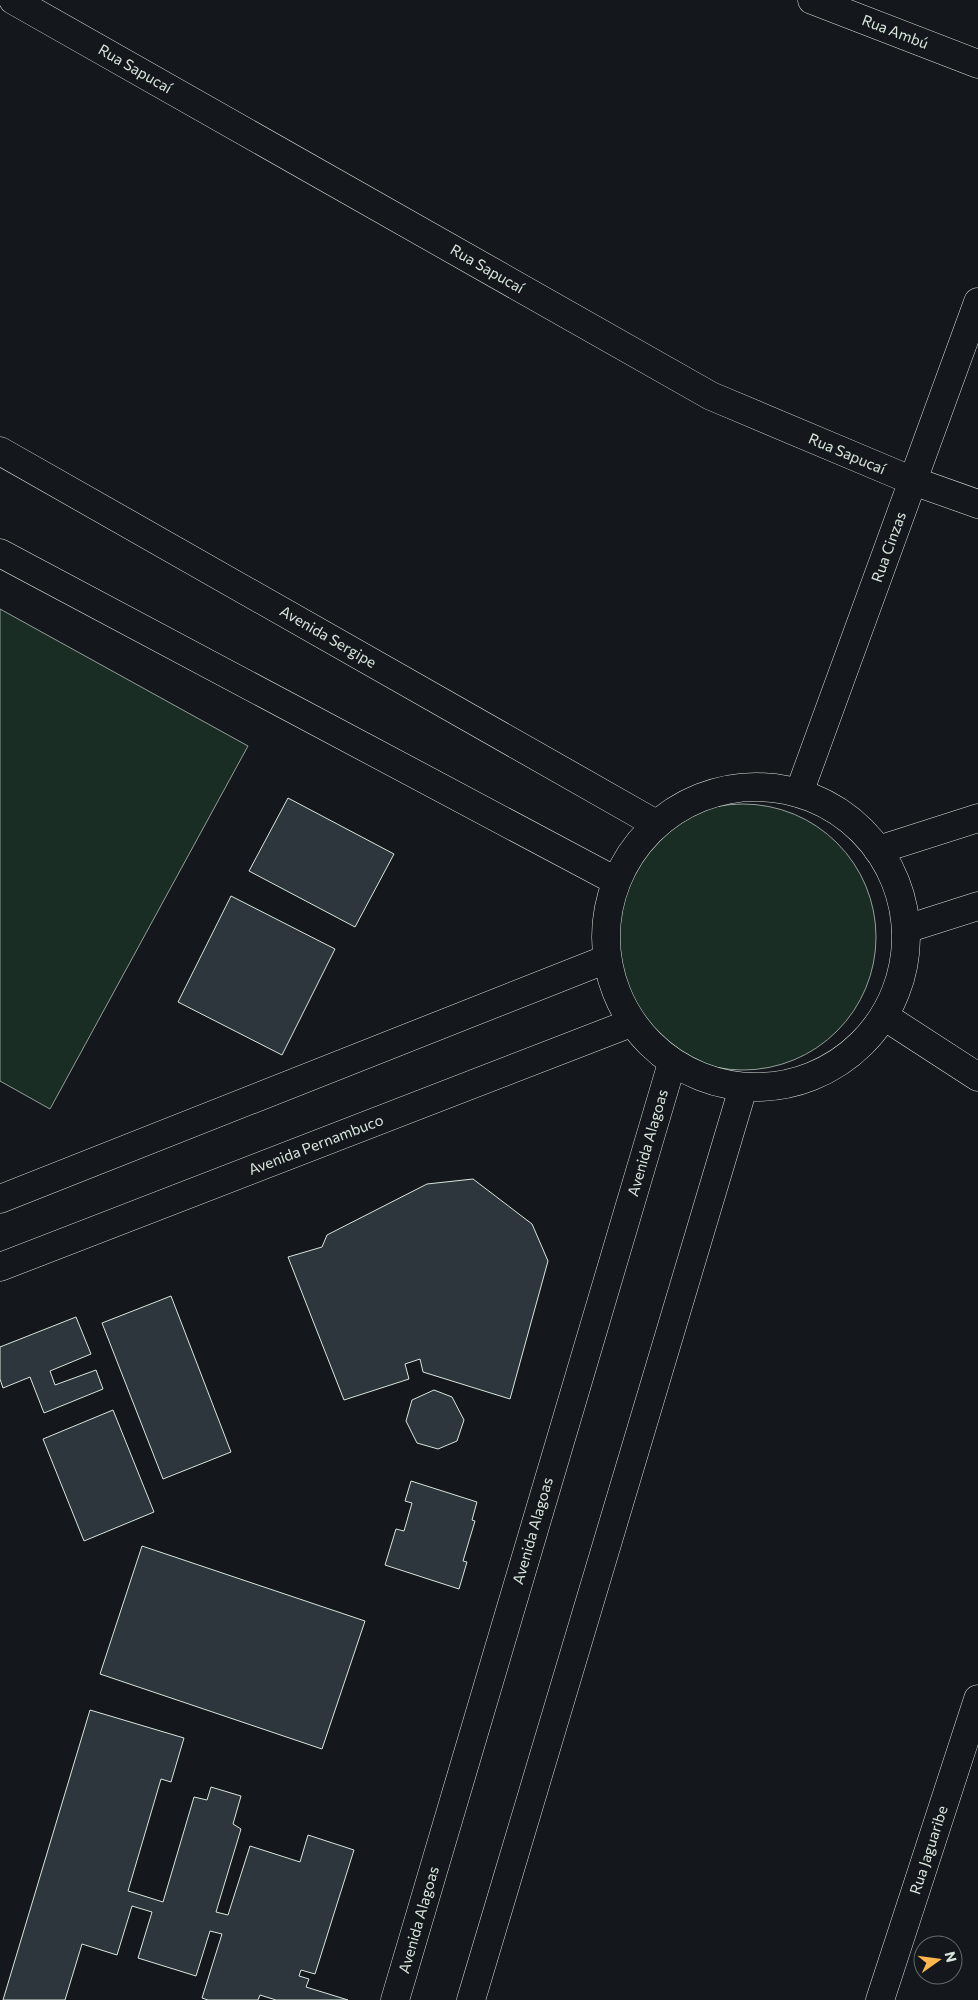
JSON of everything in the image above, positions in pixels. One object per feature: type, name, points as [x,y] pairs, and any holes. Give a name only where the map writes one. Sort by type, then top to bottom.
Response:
[{"type":"street","name":"Rua Sapucaí","points":[[13,0],[711,396],[913,482],[978,504]]},
{"type":"street","name":"Rua Ambú","points":[[812,0],[978,64]]},
{"type":"street","name":"Rua Cinzas","points":[[799,793],[978,302]]},
{"type":"street","name":"Avenida Sergipe","points":[[0,451],[656,824]]},
{"type":"street","points":[[0,553],[616,882]]},
{"type":"street","points":[[762,786],[799,793],[829,806],[856,825],[878,850],[897,887],[906,929],[901,974],[884,1016],[858,1049],[824,1072],[785,1086],[743,1088],[706,1080],[672,1063],[632,1023],[616,993],[607,959],[606,920],[616,882],[632,850],[656,824],[688,802],[724,789],[762,786]]},
{"type":"street","points":[[878,850],[978,818]]},
{"type":"street","points":[[906,929],[978,906]]},
{"type":"street","points":[[0,1199],[607,959]]},
{"type":"street","points":[[884,1016],[978,1077]]},
{"type":"street","name":"Avenida Pernambuco","points":[[0,1267],[632,1023]]},
{"type":"street","name":"Avenida Alagoas","points":[[395,2000],[672,1063]]},
{"type":"street","points":[[471,2000],[743,1088]]},
{"type":"street","name":"Rua Jaguaribe","points":[[880,2000],[978,1699]]},
{"type":"green space","points":[[0,609],[248,746],[50,1109],[0,1081]]},
{"type":"green space","points":[[730,804],[756,804],[782,809],[806,819],[828,834],[846,852],[861,874],[871,898],[876,924],[876,950],[871,976],[861,1000],[846,1022],[828,1040],[806,1055],[782,1065],[756,1070],[730,1070],[704,1065],[680,1055],[658,1040],[640,1022],[625,1000],[615,976],[610,950],[610,924],[615,898],[625,874],[640,852],[658,834],[680,819],[704,809]]},
{"type":"building","points":[[288,798],[394,854],[355,927],[249,871]]},
{"type":"building","points":[[231,896],[335,949],[282,1055],[178,1002]]},
{"type":"building","points":[[473,1179],[532,1224],[548,1261],[510,1399],[423,1372],[420,1359],[405,1364],[409,1379],[344,1400],[288,1257],[322,1247],[327,1235],[427,1184]]},
{"type":"building","points":[[171,1296],[231,1452],[163,1479],[102,1323]]},
{"type":"building","points":[[76,1317],[91,1354],[50,1371],[55,1385],[96,1370],[103,1389],[44,1413],[30,1377],[3,1388],[0,1379],[0,1347]]},
{"type":"building","points":[[434,1390],[452,1397],[464,1420],[457,1441],[438,1449],[417,1443],[406,1421],[412,1400]]},
{"type":"building","points":[[113,1410],[154,1512],[84,1541],[43,1439]]},
{"type":"building","points":[[411,1481],[477,1502],[472,1520],[475,1521],[463,1561],[467,1562],[459,1589],[385,1565],[396,1529],[404,1531],[412,1503],[405,1501]]},
{"type":"building","points":[[142,1546],[365,1621],[322,1749],[100,1674]]},
{"type":"building","points":[[90,1710],[184,1738],[171,1782],[161,1779],[128,1891],[163,1902],[194,1797],[207,1800],[211,1787],[241,1796],[233,1824],[241,1829],[216,1912],[228,1915],[250,1846],[300,1862],[308,1835],[354,1850],[315,1974],[301,1970],[299,1976],[309,1979],[306,1987],[348,2000],[276,2000],[260,1995],[258,2000],[208,2000],[202,1998],[222,1934],[210,1931],[196,1976],[138,1958],[152,1912],[132,1906],[117,1955],[82,1944],[65,2000],[3,2000]]}]
